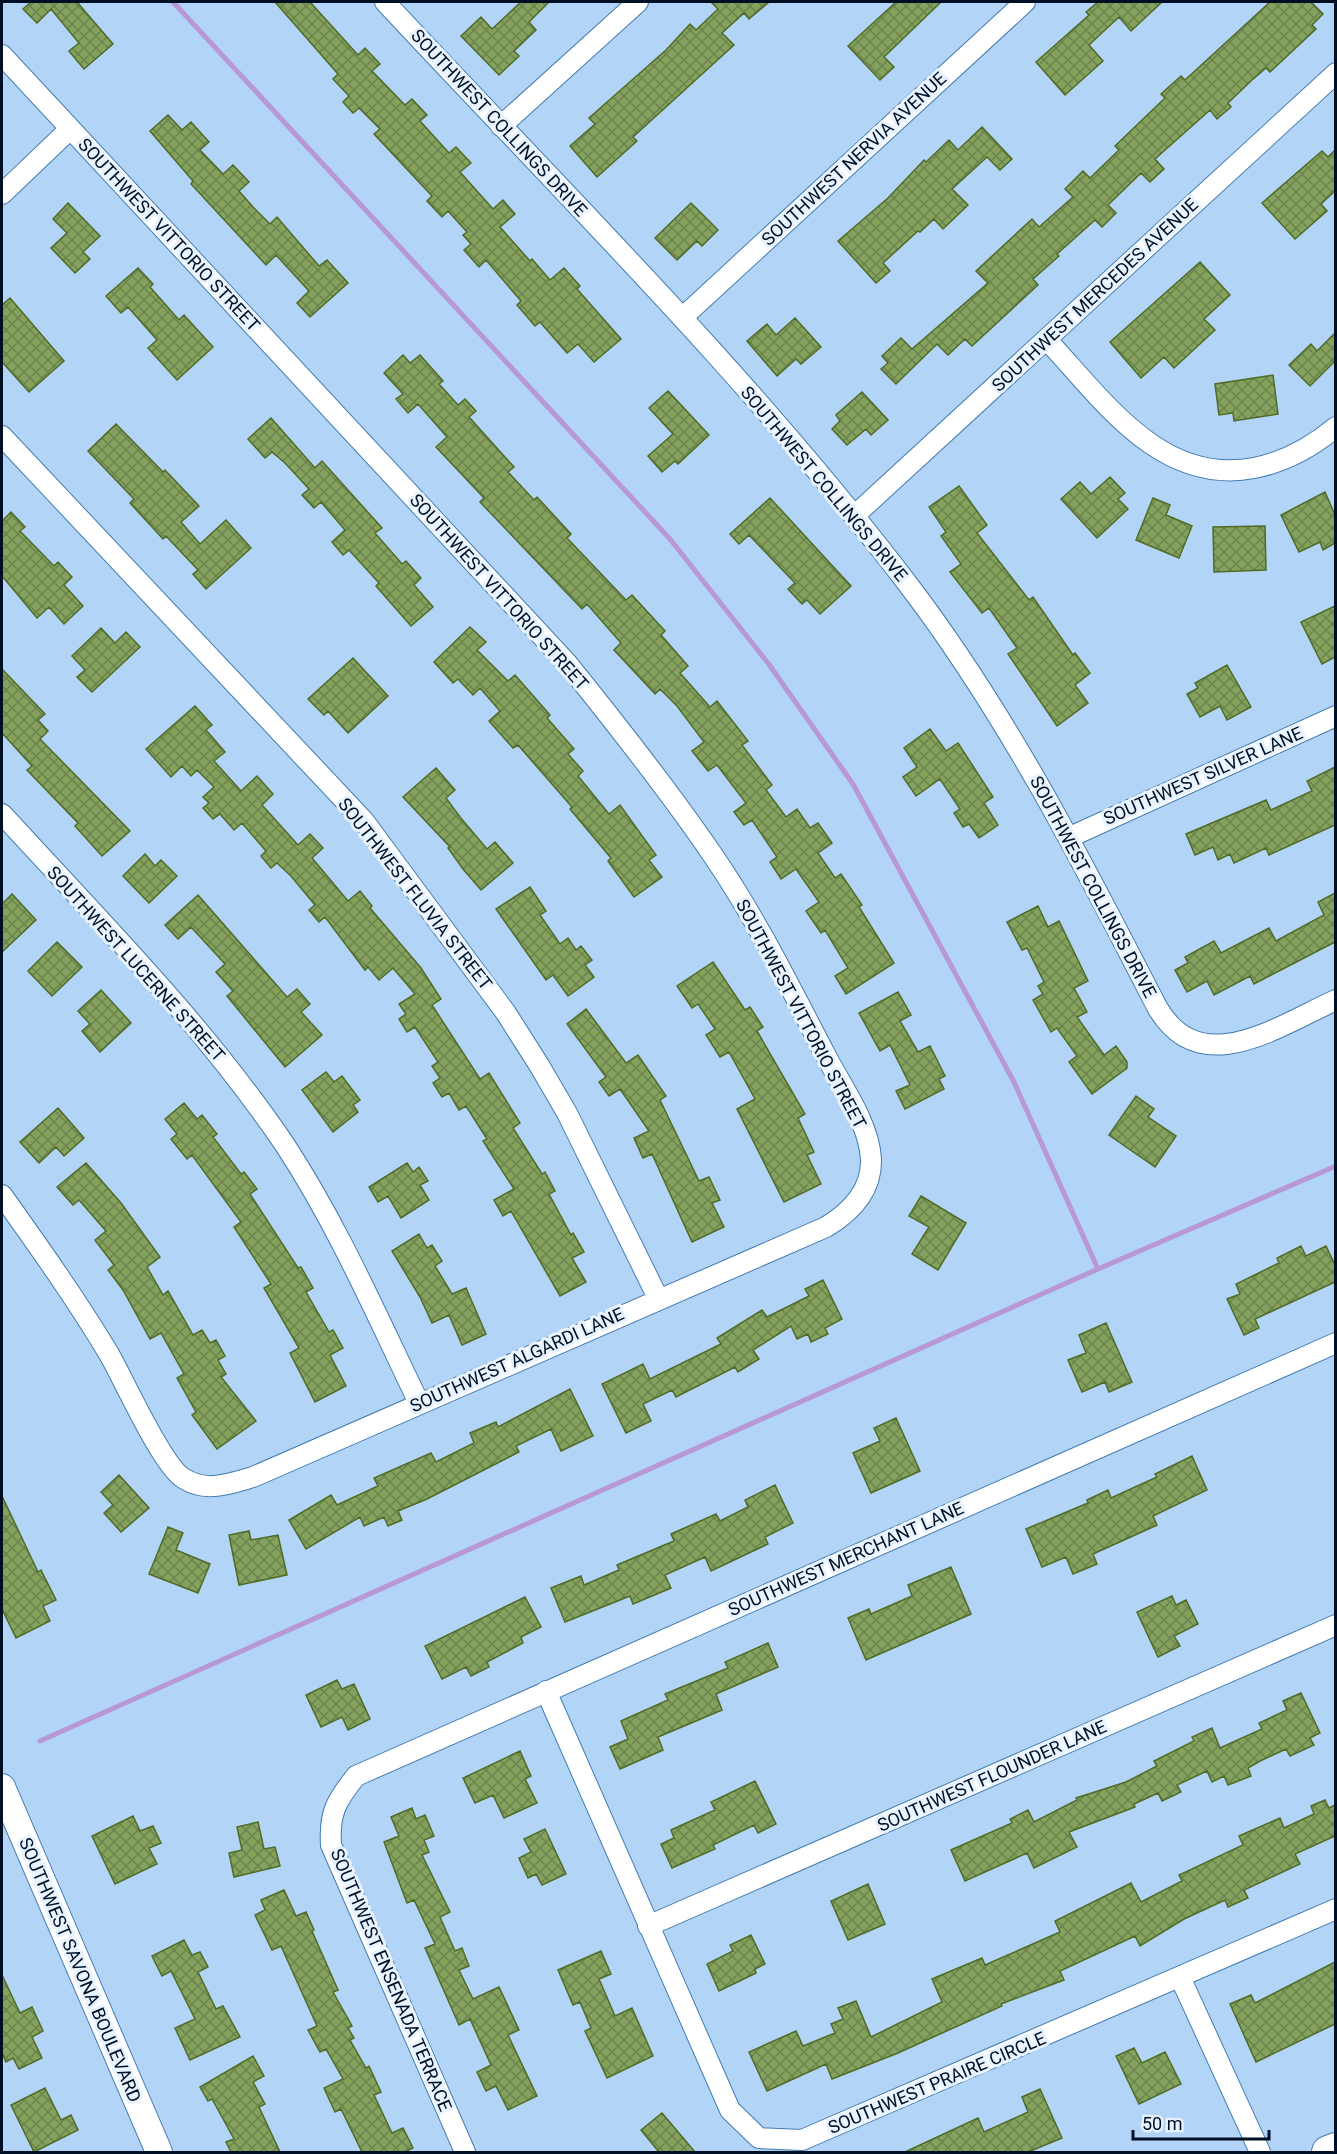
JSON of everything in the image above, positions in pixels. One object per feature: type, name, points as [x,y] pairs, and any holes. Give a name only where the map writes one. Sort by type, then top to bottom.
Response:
[{"type":"main road","points":[[1328,2152],[1335,2149]]},
{"type":"street","name":"SOUTHWEST COLLINGS DRIVE","points":[[385,2],[683,317],[854,516],[909,585],[988,698],[1070,837],[1157,1007],[1174,1032],[1198,1044],[1212,1046],[1246,1041],[1335,1000]]},
{"type":"street","points":[[501,126],[638,2]]},
{"type":"street","name":"SOUTHWEST NERVIA AVENUE","points":[[683,317],[1025,2]]},
{"type":"street","name":"SOUTHWEST VITTORIO STREET","points":[[2,55],[567,663],[634,746],[713,855],[773,953],[863,1128],[871,1162],[864,1190],[856,1205]]},
{"type":"street","name":"SOUTHWEST MERCEDES AVENUE","points":[[854,516],[1335,73]]},
{"type":"street","points":[[2,194],[69,129]]},
{"type":"street","points":[[1047,340],[1130,429],[1166,455],[1200,468],[1232,471],[1266,465],[1306,448],[1335,427]]},
{"type":"street","name":"SOUTHWEST FLUVIA STREET","points":[[2,436],[364,821],[506,1013],[538,1065],[567,1113],[657,1298]]},
{"type":"street","name":"SOUTHWEST SILVER LANE","points":[[1070,837],[1335,716]]},
{"type":"street","name":"SOUTHWEST LUCERNE STREET","points":[[2,814],[189,1018],[267,1120],[345,1249],[419,1403]]},
{"type":"street","name":"SOUTHWEST ALGARDI LANE","points":[[2,1196],[64,1283],[104,1346],[172,1470],[195,1485],[212,1488],[253,1477],[657,1298],[826,1227],[846,1215],[856,1205]]},
{"type":"street","name":"SOUTHWEST MERCHANT LANE","points":[[356,1776],[1335,1343]]},
{"type":"street","name":"SOUTHWEST FLOUNDER LANE","points":[[648,1926],[1335,1626]]},
{"type":"street","name":"SOUTHWEST PRAIRE CIRCLE","points":[[546,1691],[730,2110],[759,2138],[802,2140],[1335,1909]]},
{"type":"street","name":"SOUTHWEST ENSENADA TERRACE","points":[[356,1776],[333,1808],[330,1824],[331,1845],[465,2152]]},
{"type":"street","name":"SOUTHWEST SAVONA BOULEVARD","points":[[2,1787],[152,2150]]},
{"type":"street","points":[[1180,1977],[1260,2152]]},
{"type":"building","points":[[31,2],[77,2],[113,44],[84,69],[69,51],[79,43],[51,9],[37,23],[23,9]]},
{"type":"building","points":[[275,2],[310,2],[358,55],[365,48],[380,64],[372,71],[405,105],[412,99],[427,115],[420,121],[449,153],[456,147],[471,163],[460,172],[493,209],[503,200],[515,214],[500,227],[550,280],[564,268],[580,286],[577,289],[621,339],[594,362],[578,344],[567,353],[540,322],[535,326],[517,305],[521,301],[486,260],[479,267],[464,250],[471,244],[463,235],[467,232],[448,211],[442,217],[427,201],[432,196],[374,134],[380,129],[359,108],[353,113],[343,102],[349,96],[333,79],[338,74]]},
{"type":"building","points":[[521,2],[549,2],[529,22],[536,30],[514,51],[519,56],[499,75],[461,36],[481,17],[492,29]]},
{"type":"building","points":[[711,2],[769,2],[749,19],[744,13],[722,33],[734,45],[633,137],[637,141],[597,177],[570,146],[595,124],[589,118],[666,50],[690,24],[696,30],[718,9]]},
{"type":"building","points":[[896,2],[941,2],[884,57],[894,67],[880,80],[848,46]]},
{"type":"building","points":[[1098,2],[1162,2],[1131,31],[1119,17],[1089,45],[1103,61],[1065,95],[1036,62],[1089,15],[1086,12]]},
{"type":"building","points":[[1270,2],[1311,2],[1323,14],[1312,25],[1316,29],[1270,72],[1266,68],[1252,80],[1228,103],[1231,107],[1217,119],[1210,110],[1155,159],[1164,169],[1150,182],[1141,173],[1108,205],[1116,213],[1102,227],[1095,220],[1057,254],[1059,256],[1033,279],[1038,285],[972,346],[965,339],[948,355],[937,344],[896,384],[881,369],[888,363],[882,356],[901,338],[912,349],[988,283],[976,271],[1032,219],[1039,227],[1073,197],[1065,189],[1083,171],[1090,178],[1119,150],[1115,146],[1165,98],[1161,94],[1181,76],[1185,80]]},
{"type":"building","points":[[168,115],[182,130],[191,122],[209,142],[200,150],[223,174],[233,165],[249,182],[239,191],[253,207],[270,224],[277,217],[319,266],[327,260],[348,283],[310,317],[297,303],[309,291],[276,255],[266,265],[191,184],[193,181],[150,131]]},
{"type":"building","points":[[982,127],[1012,159],[1000,170],[987,157],[952,189],[968,205],[943,229],[934,219],[920,232],[918,231],[883,263],[890,271],[876,283],[838,241],[888,198],[924,160],[926,162],[949,140],[958,150]]},
{"type":"building","points":[[1335,150],[1335,191],[1321,204],[1327,211],[1295,239],[1262,203],[1322,151],[1328,157]]},
{"type":"building","points":[[68,203],[100,236],[83,252],[90,259],[75,273],[51,248],[67,233],[53,219]]},
{"type":"building","points":[[691,203],[718,230],[702,246],[697,241],[677,260],[655,238]]},
{"type":"building","points":[[1200,262],[1230,295],[1204,319],[1215,330],[1174,368],[1164,357],[1141,378],[1110,342]]},
{"type":"building","points":[[138,268],[153,284],[150,287],[179,320],[184,315],[213,347],[177,380],[148,348],[157,340],[128,307],[121,313],[106,296]]},
{"type":"building","points":[[10,298],[64,361],[29,392],[2,362],[2,305]]},
{"type":"building","points":[[795,318],[821,347],[801,364],[796,359],[777,376],[747,341],[767,324],[776,335]]},
{"type":"building","points":[[1335,333],[1335,361],[1310,386],[1289,365],[1311,344],[1317,351]]},
{"type":"building","points":[[403,355],[410,363],[420,355],[443,381],[439,384],[458,405],[465,399],[476,411],[469,417],[514,467],[508,472],[534,500],[537,497],[571,534],[567,538],[626,600],[632,595],[665,631],[661,635],[688,666],[680,673],[710,707],[717,701],[748,741],[742,745],[772,785],[766,790],[786,817],[797,809],[810,828],[818,823],[832,843],[818,853],[835,878],[841,874],[862,905],[859,907],[894,963],[846,994],[835,976],[848,968],[825,930],[821,933],[806,911],[819,902],[796,869],[781,879],[770,862],[777,857],[752,820],[744,825],[734,812],[746,803],[717,765],[708,771],[692,751],[704,742],[677,706],[660,689],[655,694],[614,650],[621,643],[587,604],[582,609],[480,502],[484,498],[436,447],[447,437],[418,404],[408,413],[396,399],[403,394],[384,373]]},
{"type":"building","points":[[1273,375],[1278,414],[1234,421],[1233,413],[1219,415],[1215,384]]},
{"type":"building","points":[[668,391],[709,435],[678,464],[675,461],[662,472],[648,456],[673,434],[649,408]]},
{"type":"building","points":[[862,392],[888,420],[871,435],[866,429],[847,445],[832,429],[840,421],[836,415]]},
{"type":"building","points":[[271,418],[315,468],[322,461],[382,528],[375,533],[402,564],[406,561],[421,578],[414,585],[433,607],[411,626],[376,586],[379,583],[349,550],[343,555],[332,542],[345,530],[321,502],[314,508],[302,495],[309,489],[285,463],[272,452],[265,458],[248,439]]},
{"type":"building","points":[[116,424],[199,506],[181,522],[200,544],[226,520],[251,548],[206,589],[193,574],[198,570],[166,536],[163,539],[130,503],[134,499],[88,451]]},
{"type":"building","points":[[1110,477],[1125,493],[1118,499],[1128,509],[1097,538],[1061,499],[1080,482],[1091,494]]},
{"type":"building","points":[[959,486],[987,525],[977,533],[1029,600],[1033,597],[1073,655],[1075,653],[1090,673],[1075,685],[1088,703],[1057,726],[1008,654],[1017,648],[989,608],[982,613],[950,572],[961,564],[941,536],[946,532],[929,507]]},
{"type":"building","points":[[1325,492],[1335,515],[1335,543],[1323,550],[1320,542],[1299,552],[1281,515]]},
{"type":"building","points":[[770,498],[851,586],[820,614],[807,600],[802,604],[788,589],[795,583],[749,535],[739,544],[730,534]]},
{"type":"building","points":[[1153,498],[1170,505],[1166,515],[1192,526],[1179,558],[1136,540]]},
{"type":"building","points":[[11,512],[25,527],[20,531],[54,566],[58,562],[72,577],[64,585],[83,606],[64,624],[49,607],[37,618],[2,576],[2,521]]},
{"type":"building","points":[[1265,526],[1266,570],[1214,572],[1213,527]]},
{"type":"building","points":[[1335,606],[1335,657],[1322,664],[1301,622]]},
{"type":"building","points":[[470,627],[486,642],[477,650],[508,681],[515,675],[550,715],[547,718],[574,749],[568,754],[583,771],[578,776],[609,814],[620,805],[656,855],[649,860],[662,877],[634,897],[608,861],[611,858],[570,809],[572,807],[518,745],[513,748],[489,721],[500,711],[480,688],[473,695],[458,679],[453,683],[434,662]]},
{"type":"building","points":[[101,628],[115,643],[126,632],[140,647],[92,692],[77,677],[85,670],[72,656]]},
{"type":"building","points":[[353,658],[388,696],[348,733],[328,711],[324,715],[308,699]]},
{"type":"building","points":[[1227,665],[1251,707],[1227,720],[1220,706],[1200,717],[1187,694],[1198,688],[1195,683]]},
{"type":"building","points":[[2,669],[45,714],[38,720],[48,731],[40,739],[130,831],[102,856],[75,826],[78,823],[27,770],[32,766],[2,733]]},
{"type":"building","points":[[195,706],[212,725],[206,730],[225,752],[214,761],[241,791],[257,776],[273,794],[262,805],[298,845],[310,834],[323,848],[312,858],[348,901],[360,891],[372,906],[370,908],[421,968],[441,999],[432,1005],[480,1079],[489,1073],[520,1123],[513,1128],[542,1174],[545,1172],[555,1191],[549,1194],[571,1235],[573,1233],[584,1252],[572,1258],[586,1282],[560,1296],[511,1211],[503,1216],[494,1200],[514,1189],[483,1141],[487,1139],[466,1106],[459,1110],[449,1093],[442,1097],[433,1083],[440,1078],[432,1066],[438,1062],[415,1027],[407,1032],[399,1019],[406,1014],[399,1004],[415,994],[393,968],[379,980],[368,967],[365,970],[325,917],[319,922],[309,910],[315,905],[291,876],[277,863],[271,868],[261,856],[266,851],[242,823],[234,830],[220,814],[213,819],[203,808],[209,803],[203,797],[214,787],[197,770],[191,776],[182,766],[171,777],[146,749]]},
{"type":"building","points":[[930,729],[946,751],[958,743],[993,797],[984,803],[998,825],[979,838],[969,824],[963,827],[954,813],[960,809],[940,779],[916,796],[903,777],[917,767],[904,748]]},
{"type":"building","points":[[1335,767],[1335,825],[1269,855],[1266,848],[1234,863],[1230,854],[1218,860],[1213,847],[1195,855],[1186,834],[1266,800],[1271,810],[1312,791],[1307,781]]},
{"type":"building","points":[[436,768],[455,790],[446,798],[460,817],[487,849],[495,842],[513,863],[481,890],[463,869],[448,848],[450,847],[403,797]]},
{"type":"building","points":[[145,854],[155,866],[161,860],[177,876],[149,903],[123,876]]},
{"type":"building","points":[[530,887],[546,911],[540,915],[560,944],[568,938],[576,950],[581,946],[592,960],[585,965],[594,977],[568,996],[553,975],[546,980],[496,909]]},
{"type":"building","points":[[1335,893],[1335,942],[1254,984],[1250,976],[1214,995],[1207,981],[1187,992],[1175,970],[1188,963],[1185,957],[1214,941],[1221,953],[1269,928],[1276,941],[1324,915],[1318,902]]},
{"type":"building","points":[[12,894],[36,920],[2,952],[2,904]]},
{"type":"building","points":[[198,895],[287,997],[297,989],[310,1004],[301,1012],[322,1035],[285,1067],[227,996],[233,991],[216,972],[225,964],[191,927],[178,939],[165,925]]},
{"type":"building","points":[[1038,906],[1048,927],[1059,921],[1088,981],[1074,988],[1087,1012],[1077,1017],[1104,1055],[1116,1046],[1127,1062],[1127,1068],[1092,1094],[1069,1062],[1077,1056],[1057,1028],[1051,1032],[1033,1000],[1043,994],[1038,986],[1044,982],[1027,948],[1022,950],[1007,922]]},
{"type":"building","points":[[57,942],[82,967],[52,996],[28,971]]},
{"type":"building","points":[[713,962],[745,1010],[750,1007],[763,1027],[757,1031],[805,1114],[798,1118],[814,1152],[807,1155],[821,1184],[784,1202],[737,1109],[755,1099],[729,1052],[720,1057],[706,1035],[715,1029],[698,1004],[692,1008],[677,986]]},
{"type":"building","points":[[101,990],[131,1023],[100,1052],[82,1031],[90,1024],[78,1011]]},
{"type":"building","points":[[898,992],[911,1015],[900,1021],[918,1052],[930,1046],[945,1076],[939,1079],[944,1089],[905,1109],[896,1091],[910,1085],[890,1045],[880,1051],[859,1013]]},
{"type":"building","points":[[586,1009],[626,1063],[638,1055],[666,1096],[660,1100],[699,1181],[709,1177],[720,1200],[712,1203],[724,1227],[692,1242],[652,1154],[643,1158],[634,1138],[649,1131],[620,1089],[609,1096],[599,1082],[606,1077],[567,1024]]},
{"type":"building","points":[[326,1072],[334,1082],[342,1076],[360,1100],[353,1105],[358,1112],[333,1132],[302,1090]]},
{"type":"building","points":[[1136,1096],[1154,1109],[1148,1117],[1176,1136],[1155,1167],[1109,1135]]},
{"type":"building","points":[[184,1103],[197,1119],[202,1115],[217,1134],[213,1137],[241,1174],[244,1172],[257,1189],[250,1194],[298,1268],[301,1267],[313,1288],[306,1292],[329,1332],[333,1330],[343,1348],[330,1355],[346,1386],[315,1402],[290,1353],[299,1348],[264,1288],[271,1284],[234,1227],[241,1222],[192,1155],[187,1159],[171,1139],[177,1134],[165,1119]]},
{"type":"building","points":[[58,1108],[84,1138],[64,1156],[56,1147],[39,1163],[20,1142]]},
{"type":"building","points":[[86,1163],[121,1203],[160,1257],[147,1267],[163,1295],[168,1291],[193,1335],[202,1330],[210,1343],[216,1340],[225,1356],[218,1360],[226,1374],[221,1377],[256,1421],[217,1449],[192,1415],[196,1412],[177,1378],[184,1374],[161,1333],[150,1339],[123,1290],[108,1270],[114,1265],[95,1240],[106,1231],[79,1200],[73,1205],[57,1187]]},
{"type":"building","points":[[407,1163],[413,1172],[419,1167],[428,1181],[420,1185],[429,1200],[401,1218],[388,1196],[378,1202],[369,1187]]},
{"type":"building","points":[[921,1196],[966,1223],[938,1270],[912,1254],[929,1227],[909,1216]]},
{"type":"building","points":[[419,1234],[427,1248],[432,1245],[442,1261],[435,1266],[452,1294],[466,1288],[486,1334],[462,1345],[449,1315],[432,1323],[420,1297],[392,1251]]},
{"type":"building","points":[[1301,1246],[1306,1256],[1326,1246],[1335,1265],[1335,1282],[1255,1319],[1259,1328],[1244,1335],[1227,1299],[1240,1294],[1236,1284],[1279,1263],[1277,1258]]},
{"type":"building","points":[[823,1280],[842,1319],[825,1328],[828,1334],[811,1342],[808,1334],[797,1339],[791,1326],[753,1350],[759,1359],[738,1372],[735,1367],[676,1397],[672,1390],[643,1404],[651,1421],[626,1433],[602,1384],[643,1364],[650,1379],[721,1344],[717,1338],[762,1310],[767,1317],[809,1296],[805,1289]]},
{"type":"building","points":[[1106,1323],[1132,1382],[1109,1392],[1105,1382],[1082,1392],[1068,1360],[1086,1353],[1079,1335]]},
{"type":"building","points":[[570,1389],[593,1436],[561,1451],[551,1429],[516,1446],[519,1452],[427,1499],[398,1511],[402,1520],[388,1526],[384,1517],[364,1526],[360,1517],[306,1549],[289,1520],[331,1495],[337,1505],[378,1486],[374,1478],[431,1453],[436,1462],[474,1443],[470,1433],[496,1422],[498,1427]]},
{"type":"building","points":[[896,1418],[920,1471],[871,1493],[853,1453],[880,1441],[874,1428]]},
{"type":"building","points":[[1192,1456],[1207,1490],[1153,1516],[1157,1525],[1093,1554],[1097,1564],[1073,1574],[1066,1557],[1042,1567],[1026,1529],[1088,1503],[1087,1500],[1108,1490],[1111,1498],[1157,1477],[1155,1474]]},
{"type":"building","points":[[119,1475],[149,1508],[121,1532],[104,1513],[113,1505],[101,1492]]},
{"type":"building","points":[[775,1485],[793,1523],[765,1537],[768,1544],[711,1571],[705,1557],[665,1575],[671,1588],[633,1604],[630,1596],[565,1622],[551,1588],[581,1576],[584,1585],[619,1570],[617,1565],[674,1541],[671,1534],[716,1514],[720,1521],[748,1507],[745,1500]]},
{"type":"building","points":[[2,1496],[38,1572],[41,1570],[56,1600],[43,1606],[50,1621],[16,1638],[2,1609]]},
{"type":"building","points":[[168,1527],[183,1533],[176,1550],[210,1564],[198,1593],[149,1574]]},
{"type":"building","points":[[249,1531],[251,1540],[278,1535],[287,1575],[239,1585],[229,1535]]},
{"type":"building","points":[[951,1567],[971,1614],[866,1660],[848,1618],[869,1609],[871,1614],[912,1596],[908,1585]]},
{"type":"building","points":[[1172,1596],[1176,1605],[1186,1600],[1198,1624],[1174,1636],[1180,1646],[1158,1657],[1137,1612]]},
{"type":"building","points":[[525,1597],[541,1627],[521,1637],[523,1643],[487,1662],[489,1667],[471,1676],[466,1667],[442,1679],[425,1646]]},
{"type":"building","points":[[768,1643],[778,1667],[716,1694],[722,1710],[658,1737],[663,1750],[620,1769],[610,1747],[628,1739],[621,1721],[668,1700],[665,1694],[728,1668],[725,1662]]},
{"type":"building","points":[[337,1680],[342,1689],[354,1684],[370,1719],[348,1730],[342,1717],[321,1727],[306,1695]]},
{"type":"building","points":[[1301,1693],[1320,1733],[1310,1738],[1314,1745],[1290,1756],[1286,1749],[1260,1761],[1248,1768],[1251,1776],[1228,1785],[1224,1776],[1212,1782],[1207,1771],[1177,1785],[1181,1792],[1162,1801],[1158,1793],[1134,1804],[1135,1807],[1069,1832],[1077,1847],[1034,1868],[1027,1853],[965,1881],[951,1850],[1012,1823],[1010,1819],[1028,1810],[1034,1822],[1077,1800],[1076,1798],[1126,1782],[1157,1766],[1154,1761],[1194,1741],[1192,1737],[1212,1728],[1220,1748],[1262,1729],[1259,1723],[1287,1710],[1283,1701]]},
{"type":"building","points":[[520,1751],[531,1776],[525,1779],[537,1803],[504,1818],[493,1795],[475,1803],[463,1778]]},
{"type":"building","points":[[755,1781],[776,1824],[758,1833],[754,1825],[713,1845],[715,1849],[672,1868],[661,1844],[674,1838],[671,1830],[715,1810],[711,1802]]},
{"type":"building","points":[[1325,1800],[1329,1808],[1335,1805],[1335,1836],[1295,1854],[1300,1864],[1244,1890],[1248,1898],[1228,1907],[1225,1900],[1184,1919],[1140,1946],[1135,1936],[1060,1971],[1064,1980],[1001,2004],[1002,2006],[898,2053],[832,2079],[826,2064],[767,2091],[749,2052],[796,2031],[803,2046],[835,2033],[831,2024],[843,2019],[838,2008],[856,2001],[871,2037],[942,2002],[932,1979],[982,1958],[985,1965],[1060,1932],[1055,1921],[1131,1883],[1141,1902],[1182,1881],[1179,1875],[1243,1845],[1239,1836],[1280,1818],[1284,1828],[1314,1814],[1311,1806]]},
{"type":"building","points":[[412,1808],[416,1819],[425,1815],[434,1836],[424,1840],[429,1852],[422,1855],[450,1912],[440,1917],[455,1951],[462,1948],[469,1966],[459,1970],[473,1999],[499,1987],[519,2030],[508,2035],[537,2096],[508,2110],[496,2086],[486,2091],[477,2072],[491,2065],[470,2019],[459,2025],[425,1948],[435,1944],[414,1900],[407,1903],[384,1842],[399,1836],[391,1817]]},
{"type":"building","points":[[133,1816],[140,1831],[153,1826],[161,1843],[149,1848],[157,1864],[115,1884],[92,1836]]},
{"type":"building","points":[[258,1822],[264,1849],[275,1847],[280,1866],[234,1877],[229,1853],[242,1850],[237,1827]]},
{"type":"building","points":[[545,1829],[566,1874],[542,1885],[536,1874],[528,1878],[519,1858],[531,1852],[524,1839]]},
{"type":"building","points":[[868,1884],[885,1924],[848,1940],[831,1901]]},
{"type":"building","points":[[284,1890],[296,1916],[306,1912],[338,1990],[333,1992],[352,2026],[348,2028],[354,2038],[350,2040],[366,2068],[369,2066],[381,2092],[374,2095],[392,2133],[403,2128],[413,2148],[405,2152],[362,2152],[341,2109],[335,2112],[324,2088],[343,2079],[326,2049],[320,2052],[308,2030],[317,2026],[281,1946],[272,1950],[255,1915],[265,1910],[261,1900]]},
{"type":"building","points":[[751,1935],[765,1964],[755,1969],[756,1973],[719,1991],[707,1964],[733,1951],[730,1945]]},
{"type":"building","points":[[184,1940],[192,1955],[200,1952],[208,1967],[198,1972],[216,2009],[223,2006],[240,2037],[190,2060],[175,2028],[195,2019],[171,1971],[162,1976],[152,1956]]},
{"type":"building","points":[[601,1951],[611,1974],[599,1979],[615,2016],[632,2008],[653,2056],[607,2078],[585,2031],[591,2028],[580,2002],[573,2005],[558,1970]]},
{"type":"building","points":[[1335,1962],[1335,2024],[1256,2062],[1230,2004],[1251,1995],[1255,2003]]},
{"type":"building","points":[[2,1975],[20,2013],[32,2007],[43,2031],[32,2037],[42,2058],[19,2069],[13,2058],[6,2062],[2,2053]]},
{"type":"building","points":[[1134,2048],[1142,2063],[1165,2052],[1181,2084],[1139,2104],[1116,2056]]},
{"type":"building","points":[[253,2056],[264,2076],[253,2082],[265,2104],[259,2107],[280,2152],[231,2152],[226,2142],[234,2139],[212,2099],[208,2101],[200,2087]]},
{"type":"building","points":[[45,2088],[61,2120],[71,2115],[78,2130],[34,2152],[11,2105]]},
{"type":"building","points":[[1040,2089],[1062,2138],[1028,2152],[905,2152],[978,2118],[984,2132],[1028,2112],[1022,2097]]},
{"type":"building","points":[[662,2113],[695,2152],[659,2152],[641,2130]]},
{"type":"waterway","points":[[173,2],[670,539],[768,663],[853,784],[1014,1082],[1098,1269]]},
{"type":"waterway","points":[[40,1741],[1098,1269],[1336,1166]]}]
